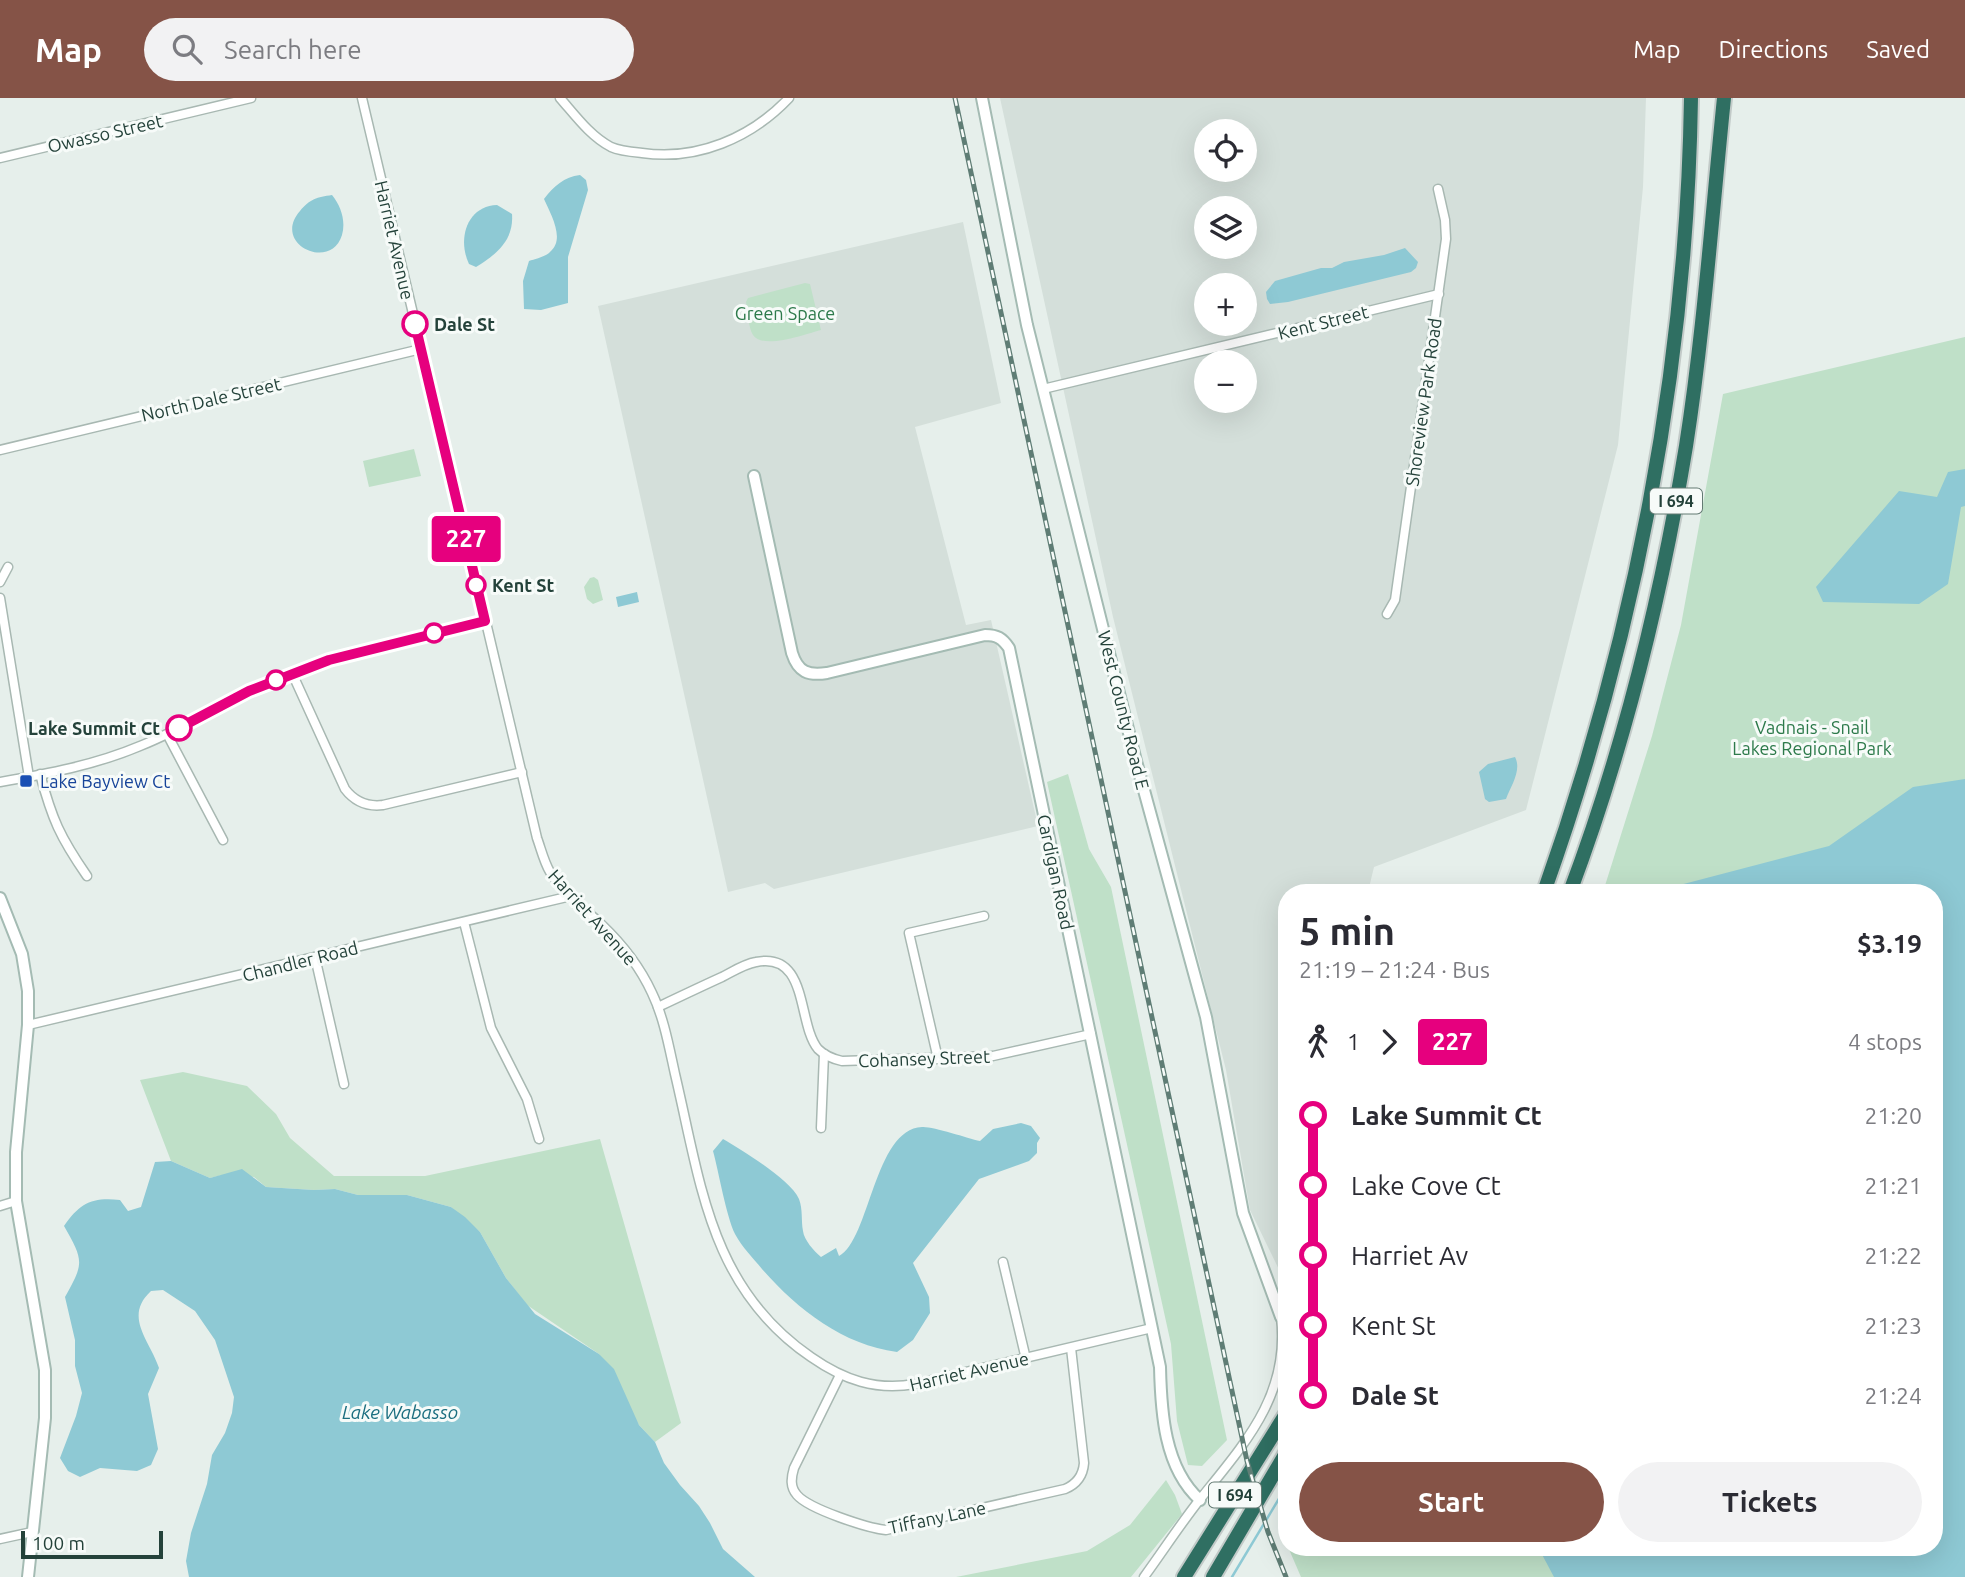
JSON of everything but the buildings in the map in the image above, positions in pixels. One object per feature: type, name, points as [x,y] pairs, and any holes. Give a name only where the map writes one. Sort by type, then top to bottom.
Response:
[{"type":"highway","name":"I 694","points":[[1547,884],[1602,710],[1652,488],[1670,370],[1682,259],[1691,98]]},
{"type":"highway","name":"I 694","points":[[1573,884],[1619,744],[1657,597],[1673,519],[1696,373],[1724,98]]},
{"type":"highway","name":"I 694","points":[[1184,1577],[1278,1427]]},
{"type":"highway","name":"I 694","points":[[1213,1577],[1278,1467]]},
{"type":"street","name":"Owasso Street","points":[[0,158],[251,98]]},
{"type":"street","name":"Harriet Avenue","points":[[362,98],[543,856],[550,872],[621,944],[645,978],[658,1007],[707,1211],[725,1258],[738,1281],[765,1317],[802,1351],[840,1375],[869,1385],[900,1387],[1152,1328]]},
{"type":"street","points":[[560,98],[584,126],[611,147],[665,156],[705,150],[731,140],[774,114],[789,98]]},
{"type":"street","name":"West County Road E","points":[[982,98],[1007,229],[1043,389],[1136,761],[1206,1017],[1243,1213],[1278,1309]]},
{"type":"street","name":"Shoreview Park Road","points":[[1387,614],[1395,600],[1446,239],[1438,189]]},
{"type":"street","name":"Kent Street","points":[[1043,389],[1439,294]]},
{"type":"street","name":"North Dale Street","points":[[0,450],[421,349]]},
{"type":"street","name":"Cardigan Road","points":[[754,476],[792,653],[799,668],[806,673],[827,673],[985,635],[1003,638],[1009,648],[1160,1367],[1161,1401],[1167,1436],[1179,1474],[1189,1490],[1200,1500]]},
{"type":"street","points":[[0,582],[8,567]]},
{"type":"street","points":[[0,598],[29,777]]},
{"type":"street","points":[[0,782],[114,756],[167,734],[249,691],[292,673],[366,649],[485,621]]},
{"type":"street","points":[[292,673],[345,789],[357,801],[366,805],[383,805],[522,772]]},
{"type":"street","points":[[167,734],[223,840]]},
{"type":"street","points":[[40,774],[60,836],[87,876]]},
{"type":"street","name":"Chandler Road","points":[[28,1025],[571,896]]},
{"type":"street","points":[[0,898],[23,954],[28,991],[16,1201],[46,1370],[45,1418],[28,1577]]},
{"type":"street","points":[[938,1059],[909,933],[984,916]]},
{"type":"street","points":[[464,922],[491,1028],[527,1099],[539,1139]]},
{"type":"street","points":[[315,957],[344,1084]]},
{"type":"street","points":[[658,1007],[748,964],[765,961],[783,967],[795,979],[813,1042],[824,1054],[821,1128]]},
{"type":"street","name":"Cohansey Street","points":[[824,1054],[842,1061],[993,1056],[1090,1034]]},
{"type":"street","points":[[0,1206],[16,1201]]},
{"type":"street","points":[[1003,1262],[1026,1359]]},
{"type":"street","name":"Tiffany Lane","points":[[840,1375],[794,1468],[792,1485],[795,1492],[806,1502],[858,1524],[886,1530],[1065,1489],[1076,1483],[1084,1463],[1071,1348]]},
{"type":"street","points":[[1144,1577],[1249,1439],[1273,1392],[1278,1373]]},
{"type":"street","points":[[0,1539],[32,1532]]},
{"type":"shaded area","points":[[1000,98],[1646,98],[1643,187],[1618,445],[1526,810],[1374,867],[1370,884],[1278,884],[1278,1268],[1250,1210],[1226,1070],[1113,617]]},
{"type":"shaded area","points":[[963,222],[1001,403],[915,427],[966,625],[991,620],[1038,826],[774,889],[765,883],[728,892],[598,306]]},
{"type":"green space","name":"Green Space","points":[[810,284],[821,330],[775,341],[758,339],[753,335],[746,302],[748,298]]},
{"type":"green space","name":"Vadnais - Snail Lakes Regional Park","points":[[1965,337],[1965,1577],[1301,1577],[1292,1556],[1943,1556],[1943,884],[1606,884],[1652,736],[1681,625],[1723,394]]},
{"type":"green space","points":[[414,449],[421,476],[369,487],[363,461]]},
{"type":"green space","points":[[590,578],[598,580],[603,600],[593,604],[587,599],[584,587]]},
{"type":"green space","points":[[1068,774],[1089,849],[1111,887],[1227,1440],[1202,1466],[1188,1465],[1177,1421],[1171,1344],[1047,782]]},
{"type":"green space","points":[[183,1072],[247,1086],[276,1114],[290,1138],[334,1176],[425,1176],[600,1139],[681,1423],[655,1442],[639,1425],[599,1354],[527,1305],[506,1278],[480,1232],[451,1207],[407,1195],[358,1195],[335,1189],[266,1187],[254,1177],[222,1175],[210,1178],[171,1161],[140,1080]]},
{"type":"green space","points":[[1166,1480],[1182,1514],[1131,1577],[956,1577],[1087,1551],[1130,1525]]},
{"type":"water","points":[[580,175],[586,180],[588,190],[568,257],[568,303],[541,310],[524,309],[523,281],[529,261],[548,254],[555,247],[557,240],[553,218],[544,199],[560,183]]},
{"type":"water","points":[[332,195],[342,214],[342,235],[336,246],[327,252],[306,249],[298,243],[293,234],[293,223],[300,211],[311,201]]},
{"type":"water","points":[[497,205],[512,214],[510,231],[503,245],[476,267],[469,264],[466,254],[464,244],[467,225],[478,211]]},
{"type":"water","points":[[1405,248],[1418,262],[1411,272],[1288,302],[1270,304],[1267,299],[1266,292],[1275,281]]},
{"type":"water","points":[[1965,469],[1965,506],[1961,507],[1948,584],[1919,604],[1823,602],[1816,587],[1899,491],[1937,497],[1948,472]]},
{"type":"water","points":[[637,592],[639,602],[618,607],[616,597]]},
{"type":"water","points":[[1515,757],[1517,773],[1506,799],[1489,802],[1485,799],[1479,772],[1488,764]]},
{"type":"water","points":[[1965,779],[1965,1577],[1554,1577],[1543,1556],[1943,1556],[1943,884],[1684,884],[1829,846],[1913,787]]},
{"type":"water","points":[[1021,1123],[1031,1126],[1040,1138],[1037,1153],[1029,1161],[979,1179],[913,1263],[929,1297],[930,1313],[913,1340],[897,1352],[858,1342],[822,1323],[790,1298],[762,1269],[735,1234],[713,1151],[723,1139],[776,1174],[799,1199],[802,1227],[810,1245],[821,1257],[836,1248],[839,1256],[849,1246],[858,1229],[883,1164],[893,1146],[906,1132],[927,1127],[980,1141],[993,1129]]},
{"type":"water","name":"Lake Wabasso","points":[[171,1161],[210,1178],[242,1169],[266,1187],[335,1189],[358,1195],[407,1195],[451,1207],[480,1232],[506,1278],[535,1314],[599,1354],[614,1369],[639,1425],[655,1442],[664,1463],[699,1506],[723,1549],[755,1577],[189,1577],[186,1561],[191,1533],[207,1484],[212,1455],[225,1433],[234,1397],[215,1340],[195,1311],[163,1290],[151,1291],[139,1310],[141,1329],[159,1368],[148,1394],[158,1449],[151,1465],[137,1471],[100,1468],[80,1477],[68,1471],[60,1458],[82,1393],[75,1366],[75,1340],[65,1297],[76,1276],[79,1262],[64,1226],[81,1207],[94,1201],[120,1200],[128,1211],[141,1207],[155,1162]]},
{"type":"waterway","points":[[1232,1577],[1278,1500]]},
{"type":"railway","points":[[955,98],[1247,1461],[1268,1532],[1286,1577]]},
{"type":"bus line","name":"227","points":[[179,728],[249,691],[329,660],[485,621],[415,324]]},
{"type":"place","name":"Dale St","points":[[415,324]]},
{"type":"place","name":"Kent St","points":[[476,585]]},
{"type":"place","name":"Lake Summit Ct","points":[[179,728]]},
{"type":"place","name":"Lake Bayview Ct","points":[[26,781]]}]
